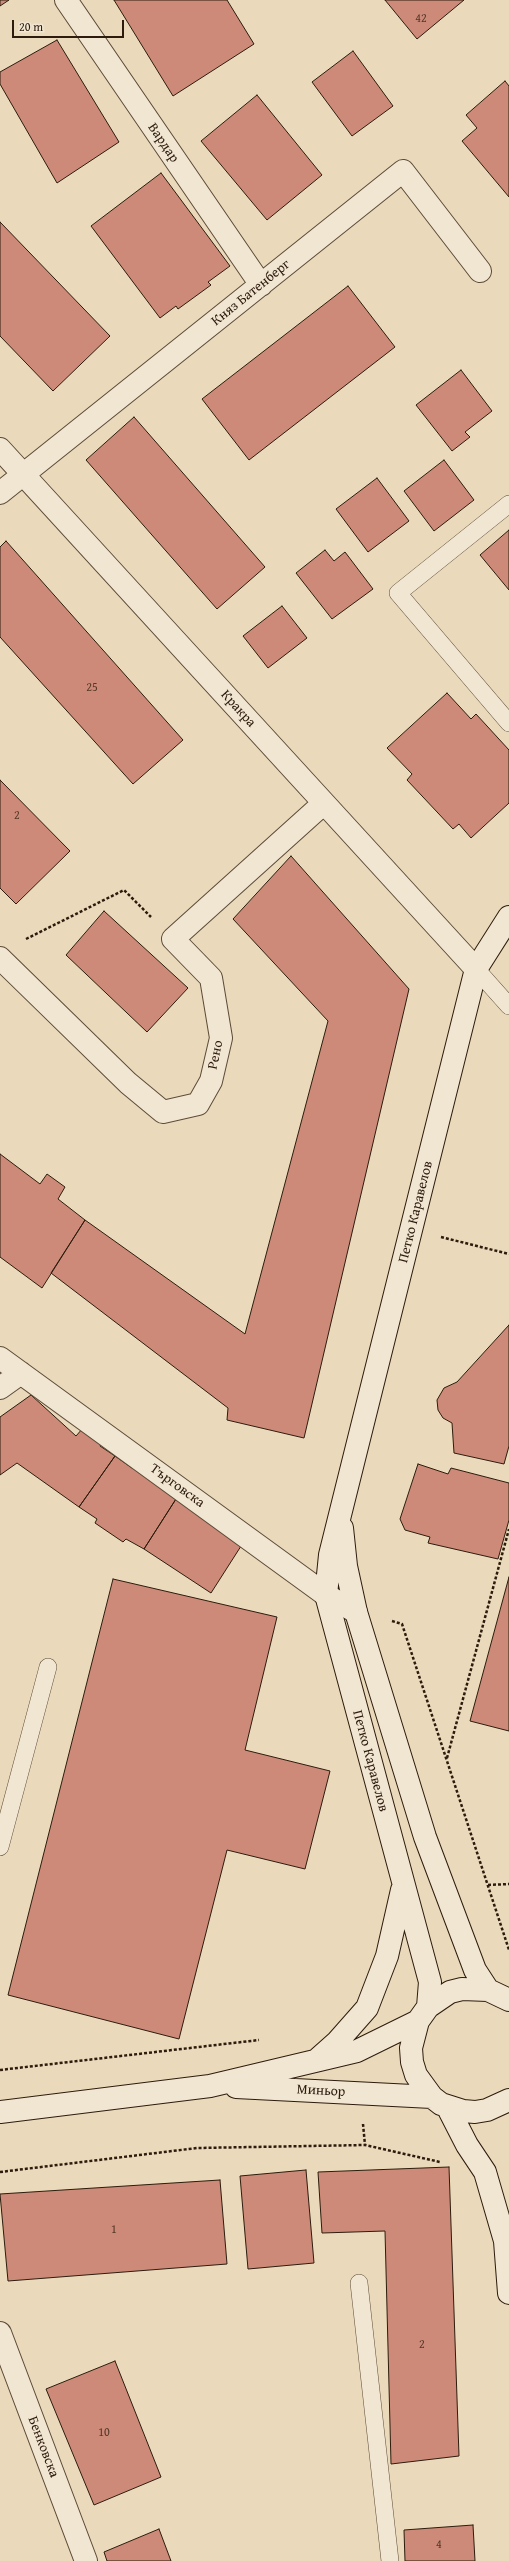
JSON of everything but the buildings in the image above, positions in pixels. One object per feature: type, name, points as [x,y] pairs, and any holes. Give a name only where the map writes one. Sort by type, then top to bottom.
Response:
[{"type":"street","name":"Вардар","points":[[66,0],[261,285]]},
{"type":"street","name":"Княз Батенберг","points":[[0,493],[403,171],[480,271]]},
{"type":"street","name":"Кракра","points":[[0,450],[476,969]]},
{"type":"street","points":[[173,939],[324,803]]},
{"type":"street","name":"Петко Каравелов","points":[[439,2101],[416,2075],[412,2062],[413,2034],[423,2014],[430,1982],[326,1595],[330,1555],[476,969],[509,917]]},
{"type":"street","name":"Рено","points":[[0,958],[128,1083],[163,1112],[198,1104],[211,1081],[221,1038],[211,978],[173,939]]},
{"type":"street","name":"Търговска","points":[[0,1358],[326,1595],[356,1612]]},
{"type":"street","points":[[0,1388],[21,1373]]},
{"type":"street","name":"Петко Каравелов","points":[[341,1515],[346,1566],[356,1612],[425,1837],[475,1970],[488,1990]]},
{"type":"street","points":[[317,2059],[337,2042],[367,2008],[387,1956],[403,1886]]},
{"type":"street","name":"Миньор","points":[[0,2112],[210,2086],[317,2059],[357,2051],[423,2014],[438,1998],[462,1989],[488,1990]]},
{"type":"street","points":[[488,1990],[509,2000]]},
{"type":"street","name":"Миньор","points":[[210,2086],[439,2101],[463,2111],[475,2112],[499,2106],[509,2100]]},
{"type":"street","points":[[439,2101],[485,2172],[505,2241],[509,2293]]},
{"type":"street","name":"Бенковска","points":[[0,2333],[86,2561]]},
{"type":"lane","points":[[509,504],[398,593],[509,723]]},
{"type":"lane","points":[[476,969],[509,1006]]},
{"type":"lane","points":[[0,1847],[48,1667]]},
{"type":"lane","points":[[359,2283],[390,2561]]},
{"type":"path","points":[[21,942],[124,890],[173,939]]},
{"type":"path","points":[[411,1230],[509,1254]]},
{"type":"path","points":[[447,1760],[509,1529]]},
{"type":"path","points":[[356,1612],[402,1624],[509,1950]]},
{"type":"path","points":[[488,1885],[509,1884]]},
{"type":"path","points":[[0,2070],[265,2039]]},
{"type":"path","points":[[0,2172],[198,2148],[365,2145],[485,2172]]}]
